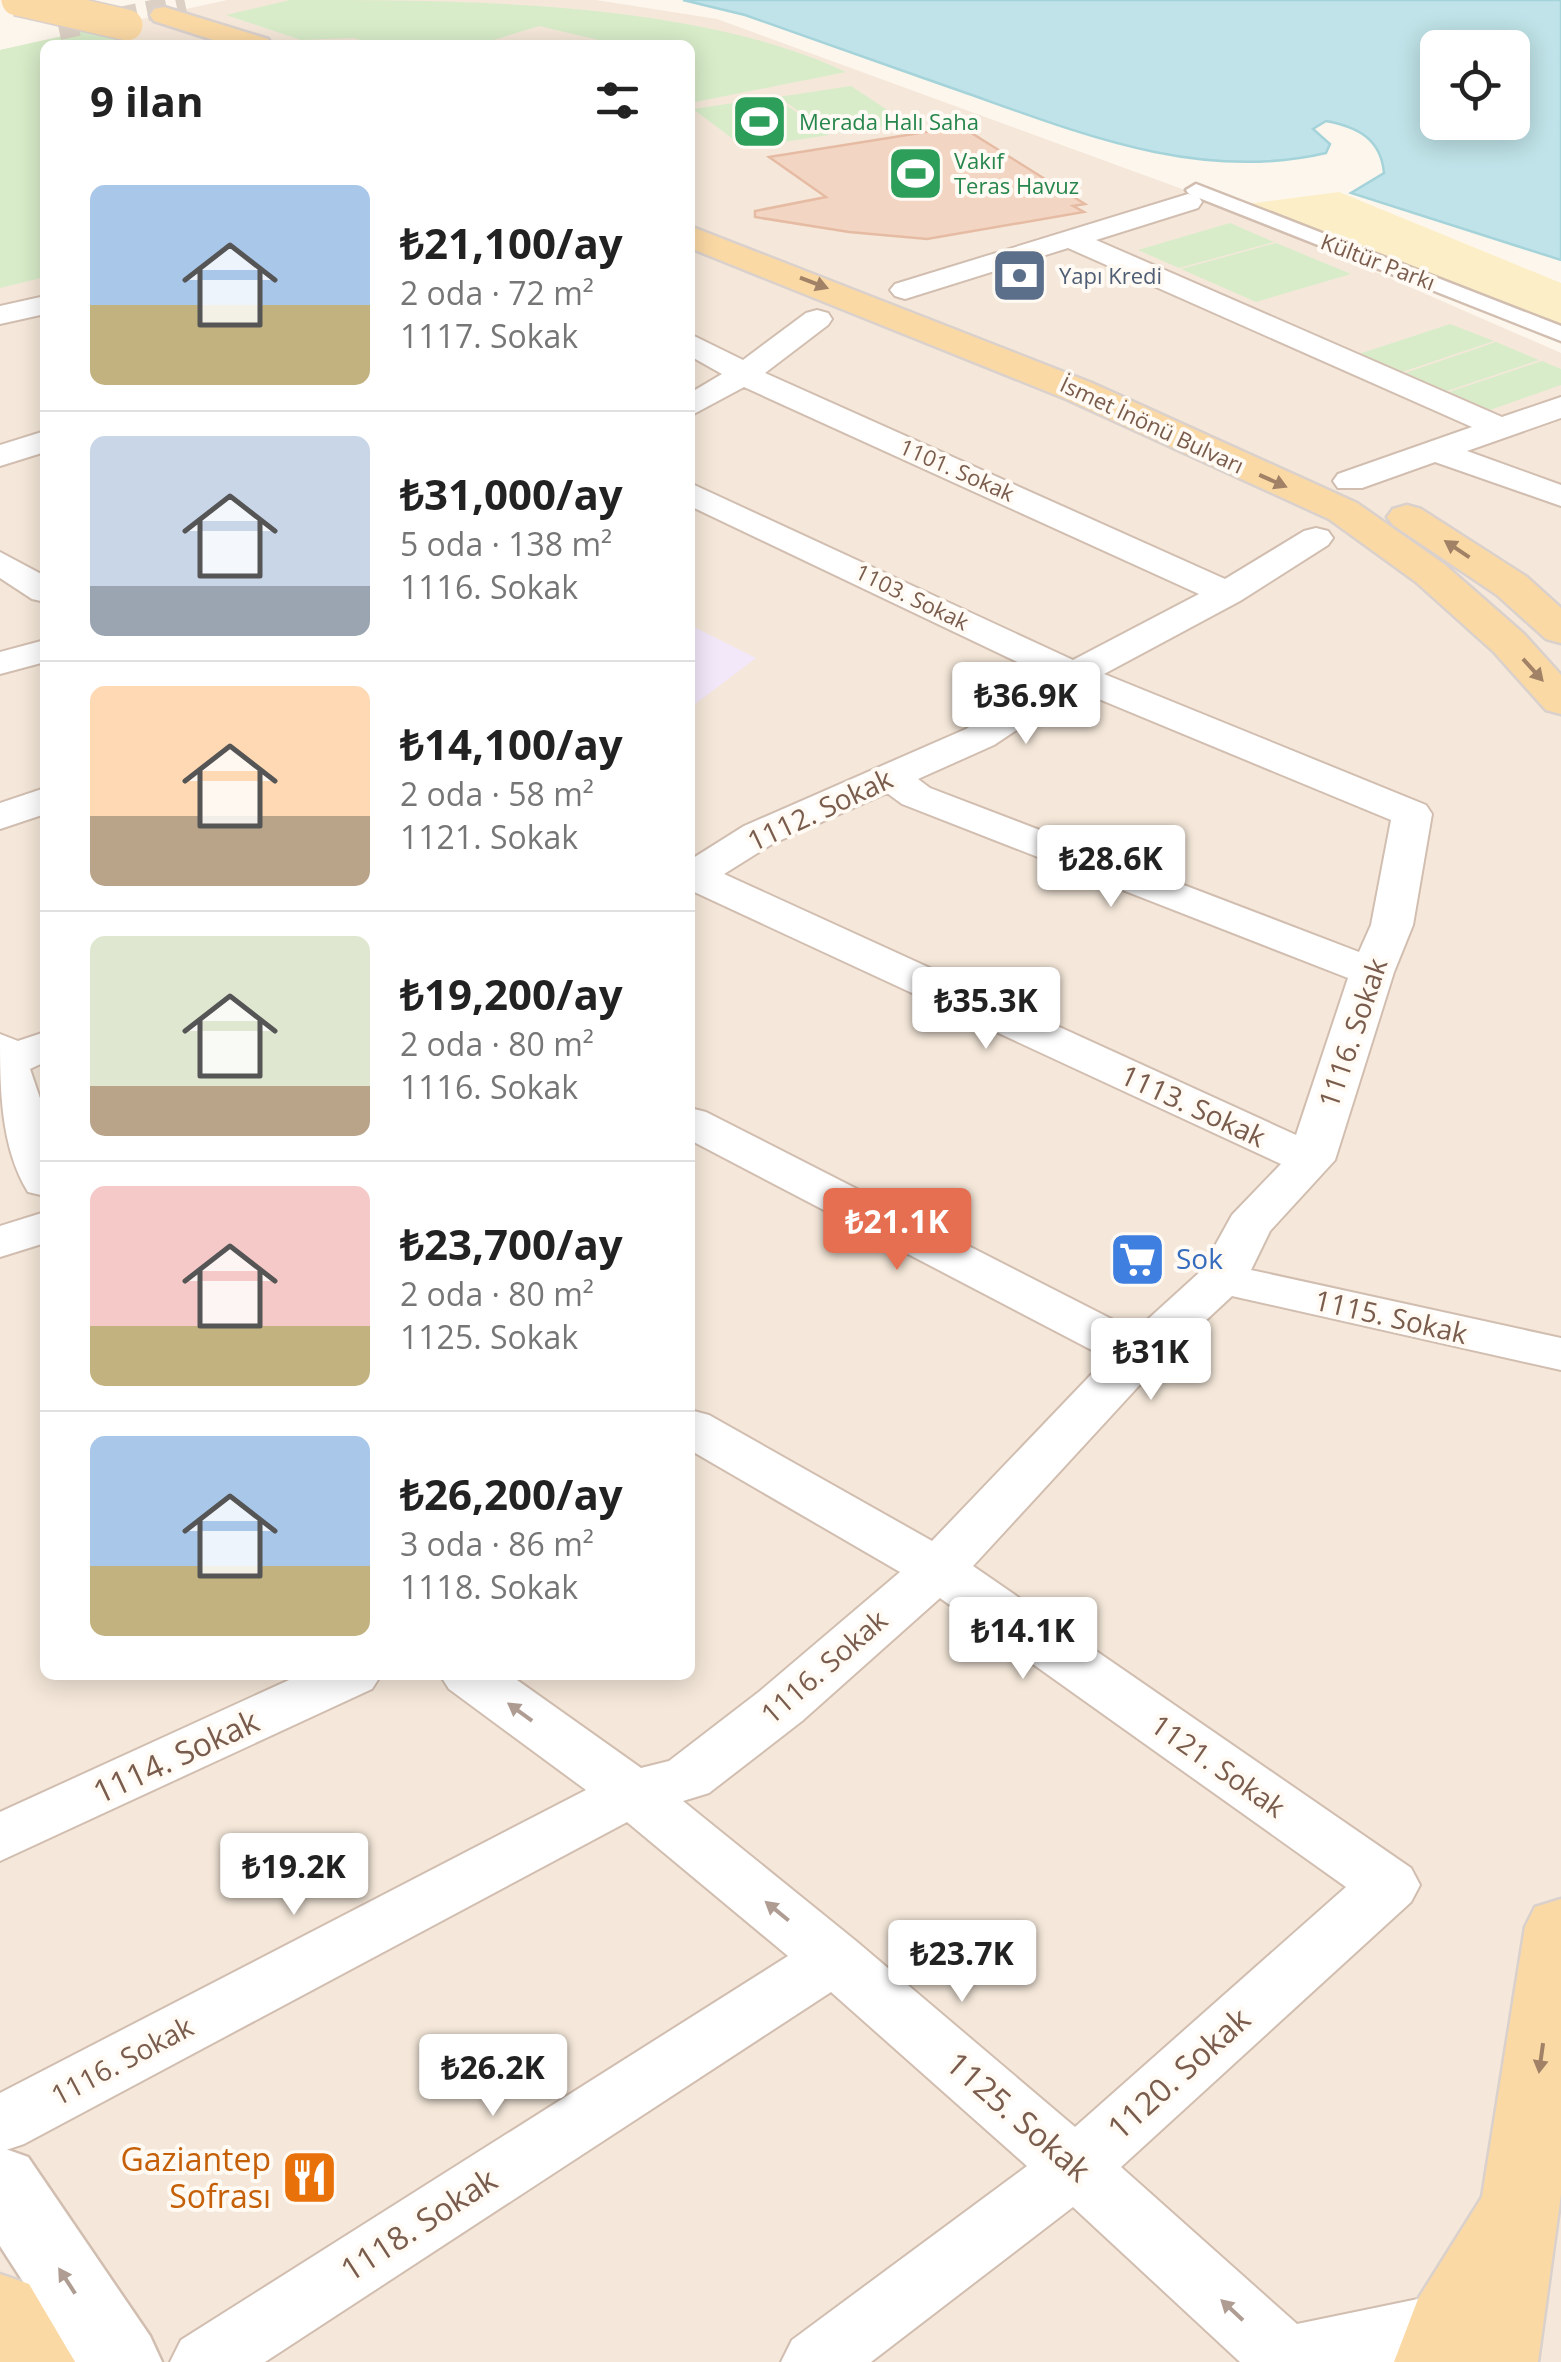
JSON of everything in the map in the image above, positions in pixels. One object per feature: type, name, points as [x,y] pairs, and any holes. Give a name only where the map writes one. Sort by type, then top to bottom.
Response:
[{"type":"main road","points":[[16,0],[127,25],[172,40]]},
{"type":"main road","points":[[99,0],[164,15],[242,40]]},
{"type":"main road","name":"İsmet İnönü Bulvarı","points":[[695,210],[1122,378],[1350,481],[1512,586],[1561,630]]},
{"type":"main road","name":"İsmet İnönü Bulvarı","points":[[695,238],[1080,391],[1343,511],[1443,585],[1508,643],[1561,701]]},
{"type":"main road","points":[[1460,2349],[1522,2201],[1561,1927]]},
{"type":"main road","points":[[0,2309],[34,2362]]},
{"type":"street","points":[[905,290],[1071,239],[1192,196]]},
{"type":"street","name":"Kültür Parkı","points":[[1192,196],[1561,334]]},
{"type":"street","points":[[1071,239],[1502,429]]},
{"type":"street","points":[[0,315],[40,305]]},
{"type":"street","points":[[695,403],[744,374],[817,319]]},
{"type":"street","name":"1101. Sokak","points":[[695,346],[744,374],[1226,594]]},
{"type":"street","points":[[1350,481],[1561,408]]},
{"type":"street","points":[[0,456],[40,443]]},
{"type":"street","points":[[1438,452],[1561,496]]},
{"type":"street","name":"1103. Sokak","points":[[695,495],[1074,675],[1412,814]]},
{"type":"street","name":"1112. Sokak","points":[[695,875],[758,836],[980,737],[1074,675],[1226,594],[1316,538]]},
{"type":"street","points":[[0,563],[40,588]]},
{"type":"street","points":[[0,663],[40,652]]},
{"type":"street","points":[[890,776],[916,796],[1372,972]]},
{"type":"street","points":[[0,816],[40,802]]},
{"type":"street","name":"1116. Sokak","points":[[0,2124],[631,1793],[688,1778],[781,1706],[938,1568],[1140,1354],[1222,1279],[1249,1225],[1311,1160],[1372,972],[1392,925],[1412,814]]},
{"type":"street","name":"1113. Sokak","points":[[695,878],[1311,1160]]},
{"type":"street","points":[[17,1052],[40,1159]]},
{"type":"street","points":[[695,1125],[1140,1354]]},
{"type":"street","points":[[0,1242],[40,1229]]},
{"type":"street","name":"1115. Sokak","points":[[1222,1279],[1561,1354]]},
{"type":"street","name":"1121. Sokak","points":[[695,1429],[938,1568],[1389,1885]]},
{"type":"street","name":"1114. Sokak","points":[[0,1838],[341,1680]]},
{"type":"street","name":"1125. Sokak","points":[[477,1680],[631,1793],[834,1958],[1076,2167],[1283,2360],[1460,2349]]},
{"type":"street","name":"1120. Sokak","points":[[818,2362],[1076,2167],[1389,1885]]},
{"type":"street","name":"1118. Sokak","points":[[206,2362],[834,1958]]},
{"type":"street","points":[[0,2180],[121,2362]]},
{"type":"shaded area","points":[[227,0],[596,0],[717,19],[1204,197],[1561,353],[1561,2362],[0,2362],[0,50],[40,41],[40,1680],[695,1680],[695,40],[45,40]]},
{"type":"shaded area","points":[[695,628],[756,658],[695,704]]},
{"type":"green space","points":[[290,0],[428,1],[575,9],[718,30],[785,48],[846,72],[695,102],[695,40],[599,40],[539,26],[493,40],[301,40],[226,15]]},
{"type":"green space","points":[[94,29],[128,40],[45,40]]},
{"type":"green space","points":[[40,41],[40,278],[0,288],[0,50]]},
{"type":"green space","name":"Merada Halı Saha","points":[[851,86],[907,123],[832,134],[778,97]]},
{"type":"green space","name":"Merada Halı Saha","points":[[775,97],[829,135],[745,148],[695,109]]},
{"type":"green space","points":[[1230,223],[1274,242],[1179,268],[1138,250]]},
{"type":"green space","points":[[1276,243],[1351,274],[1256,302],[1181,269]]},
{"type":"green space","points":[[1450,324],[1494,341],[1402,372],[1359,354]]},
{"type":"green space","points":[[1496,342],[1539,360],[1447,391],[1405,373]]},
{"type":"green space","points":[[1542,361],[1561,369],[1561,385],[1490,410],[1449,392]]},
{"type":"sand","points":[[1339,192],[1561,283],[1561,330],[1247,204]]},
{"type":"water","points":[[683,0],[1561,0],[1561,260],[1351,193],[1384,173],[1382,161],[1366,136],[1338,124],[1326,121],[1313,129],[1330,144],[1326,153],[1234,162],[1144,150],[1056,125],[745,15]]},
{"type":"building","name":"Vakıf Teras Havuz","points":[[965,129],[1085,204],[1073,206],[1084,212],[927,239],[755,217],[755,211],[826,197],[769,157]]},
{"type":"tunnel","points":[[59,30],[185,3]]},
{"type":"place","name":"Merada Halı Saha","points":[[760,122]]},
{"type":"place","name":"Vakıf Teras Havuz","points":[[915,174]]},
{"type":"place","name":"Yapı Kredi","points":[[1020,276]]},
{"type":"place","name":"Sok","points":[[1137,1259]]},
{"type":"place","name":"Gaziantep Sofrası","points":[[310,2178]]}]
